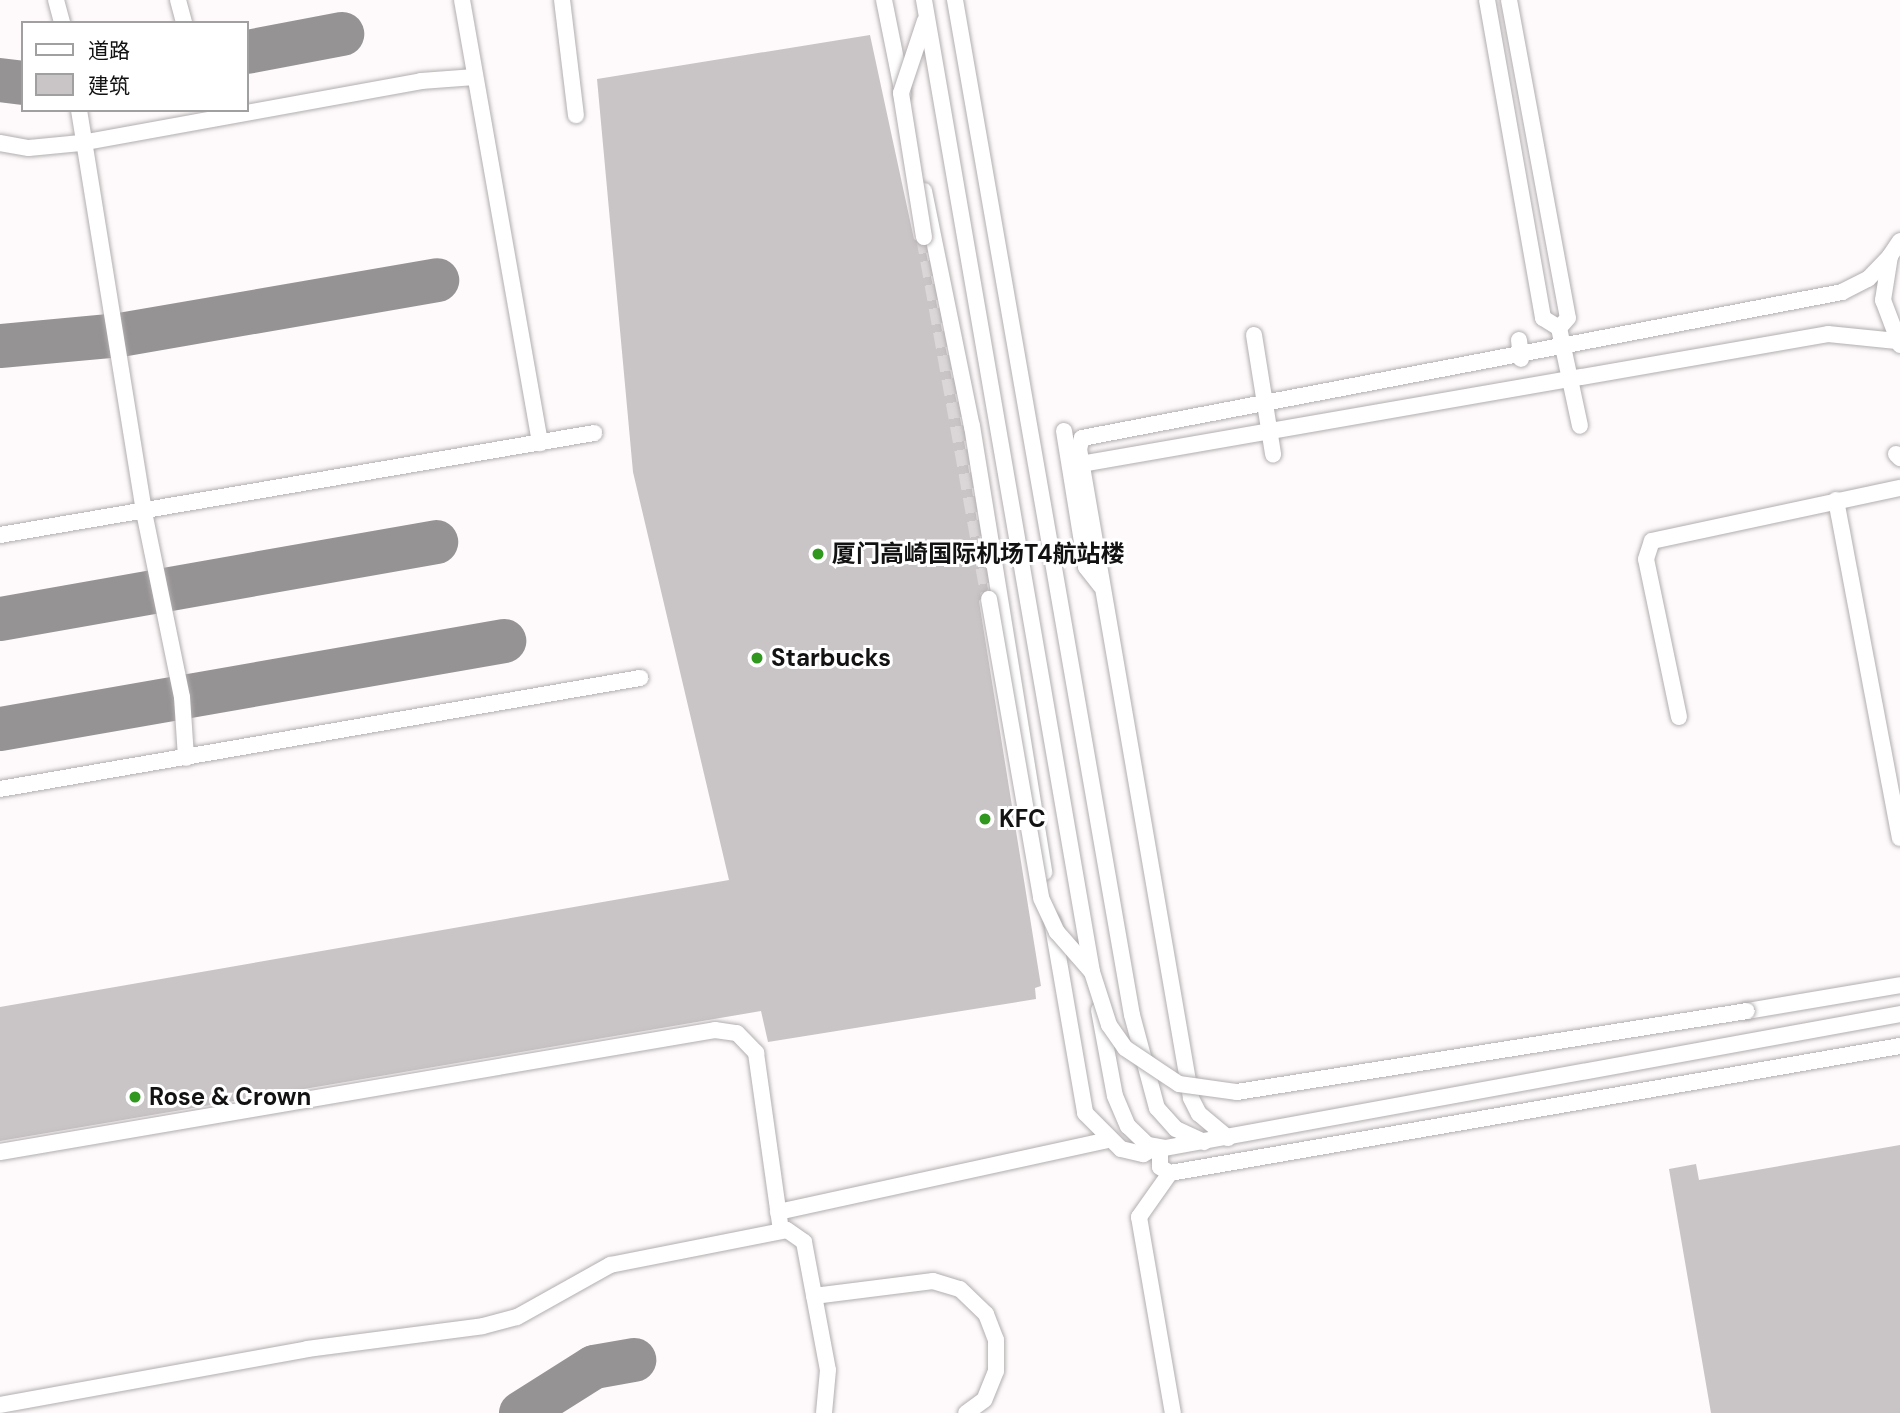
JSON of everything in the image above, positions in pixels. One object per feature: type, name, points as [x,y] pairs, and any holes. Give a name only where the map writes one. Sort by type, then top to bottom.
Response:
[{"type":"street","points":[[56,0],[61,21]]},
{"type":"street","points":[[178,0],[183,21]]},
{"type":"street","points":[[462,0],[540,443]]},
{"type":"street","points":[[562,0],[576,115]]},
{"type":"street","points":[[884,0],[972,426],[1081,1099],[1107,1140],[1136,1154],[1158,1147],[1228,1138],[1900,1014]]},
{"type":"street","points":[[925,0],[926,19],[1093,972],[1109,1025],[1125,1048],[1160,1076],[1216,1092],[1900,985]]},
{"type":"street","points":[[925,0],[1111,1080],[1128,1126],[1158,1147],[1160,1167],[1170,1173],[1900,1046]]},
{"type":"street","points":[[955,0],[1132,1015],[1157,1108],[1176,1129],[1204,1142]]},
{"type":"street","points":[[1487,0],[1543,317],[1559,328],[1580,426]]},
{"type":"street","points":[[1509,0],[1567,317],[1559,328]]},
{"type":"street","points":[[924,237],[901,93],[926,19]]},
{"type":"street","points":[[248,108],[421,81],[475,78]]},
{"type":"street","points":[[79,112],[81,142],[120,335],[144,512],[164,590],[187,758]]},
{"type":"street","points":[[0,143],[29,148],[81,142],[225,112]]},
{"type":"street","points":[[1228,1138],[1199,1114],[1191,1098],[1079,444],[1092,432],[1265,405],[1521,359],[1842,292],[1868,279],[1890,256],[1900,240]]},
{"type":"street","points":[[1081,464],[1828,334],[1898,343],[1883,300],[1890,256]]},
{"type":"street","points":[[1254,335],[1273,454]]},
{"type":"street","points":[[1519,340],[1521,359]]},
{"type":"street","points":[[1064,431],[1086,567],[1102,588]]},
{"type":"street","points":[[0,535],[594,433]]},
{"type":"street","points":[[1679,717],[1648,545],[1657,538],[1900,488]]},
{"type":"street","points":[[1836,500],[1900,838]]},
{"type":"street","points":[[989,599],[1041,898],[1057,932],[1093,972]]},
{"type":"street","points":[[0,789],[640,678]]},
{"type":"street","points":[[1852,993],[1900,973]]},
{"type":"street","points":[[0,1152],[715,1030],[737,1033],[756,1053],[781,1230]]},
{"type":"street","points":[[778,1212],[1107,1140]]},
{"type":"street","points":[[1170,1173],[1139,1217],[1173,1413]]},
{"type":"street","points":[[0,1405],[307,1349],[480,1326],[517,1317],[610,1265],[781,1230],[796,1232],[804,1242],[828,1370],[824,1413]]},
{"type":"street","points":[[814,1296],[933,1280],[960,1289],[986,1314],[996,1340],[988,1390],[966,1413]]},
{"type":"building","name":"厦门高崎国际机场T4航站楼","points":[[870,35],[914,239],[925,247],[962,428],[988,589],[979,601],[1041,986],[1035,988],[1036,999],[768,1042],[761,1011],[0,1141],[0,1007],[729,880],[633,472],[597,79]]},
{"type":"building","points":[[1900,1145],[1900,1413],[1711,1413],[1669,1169],[1696,1164],[1699,1180]]},
{"type":"taxiway","points":[[248,52],[342,34]]},
{"type":"taxiway","points":[[0,80],[21,83]]},
{"type":"taxiway","points":[[0,346],[120,335],[437,280]]},
{"type":"taxiway","points":[[0,619],[436,542]]},
{"type":"taxiway","points":[[0,729],[504,641]]},
{"type":"taxiway","points":[[521,1413],[594,1367],[634,1360]]},
{"type":"tunnel","points":[[924,237],[989,599]]},
{"type":"place","name":"厦门高崎国际机场T4航站楼","points":[[818,554]]},
{"type":"place","name":"Starbucks","points":[[757,658]]},
{"type":"place","name":"KFC","points":[[985,819]]},
{"type":"place","name":"Rose & Crown","points":[[135,1097]]}]
